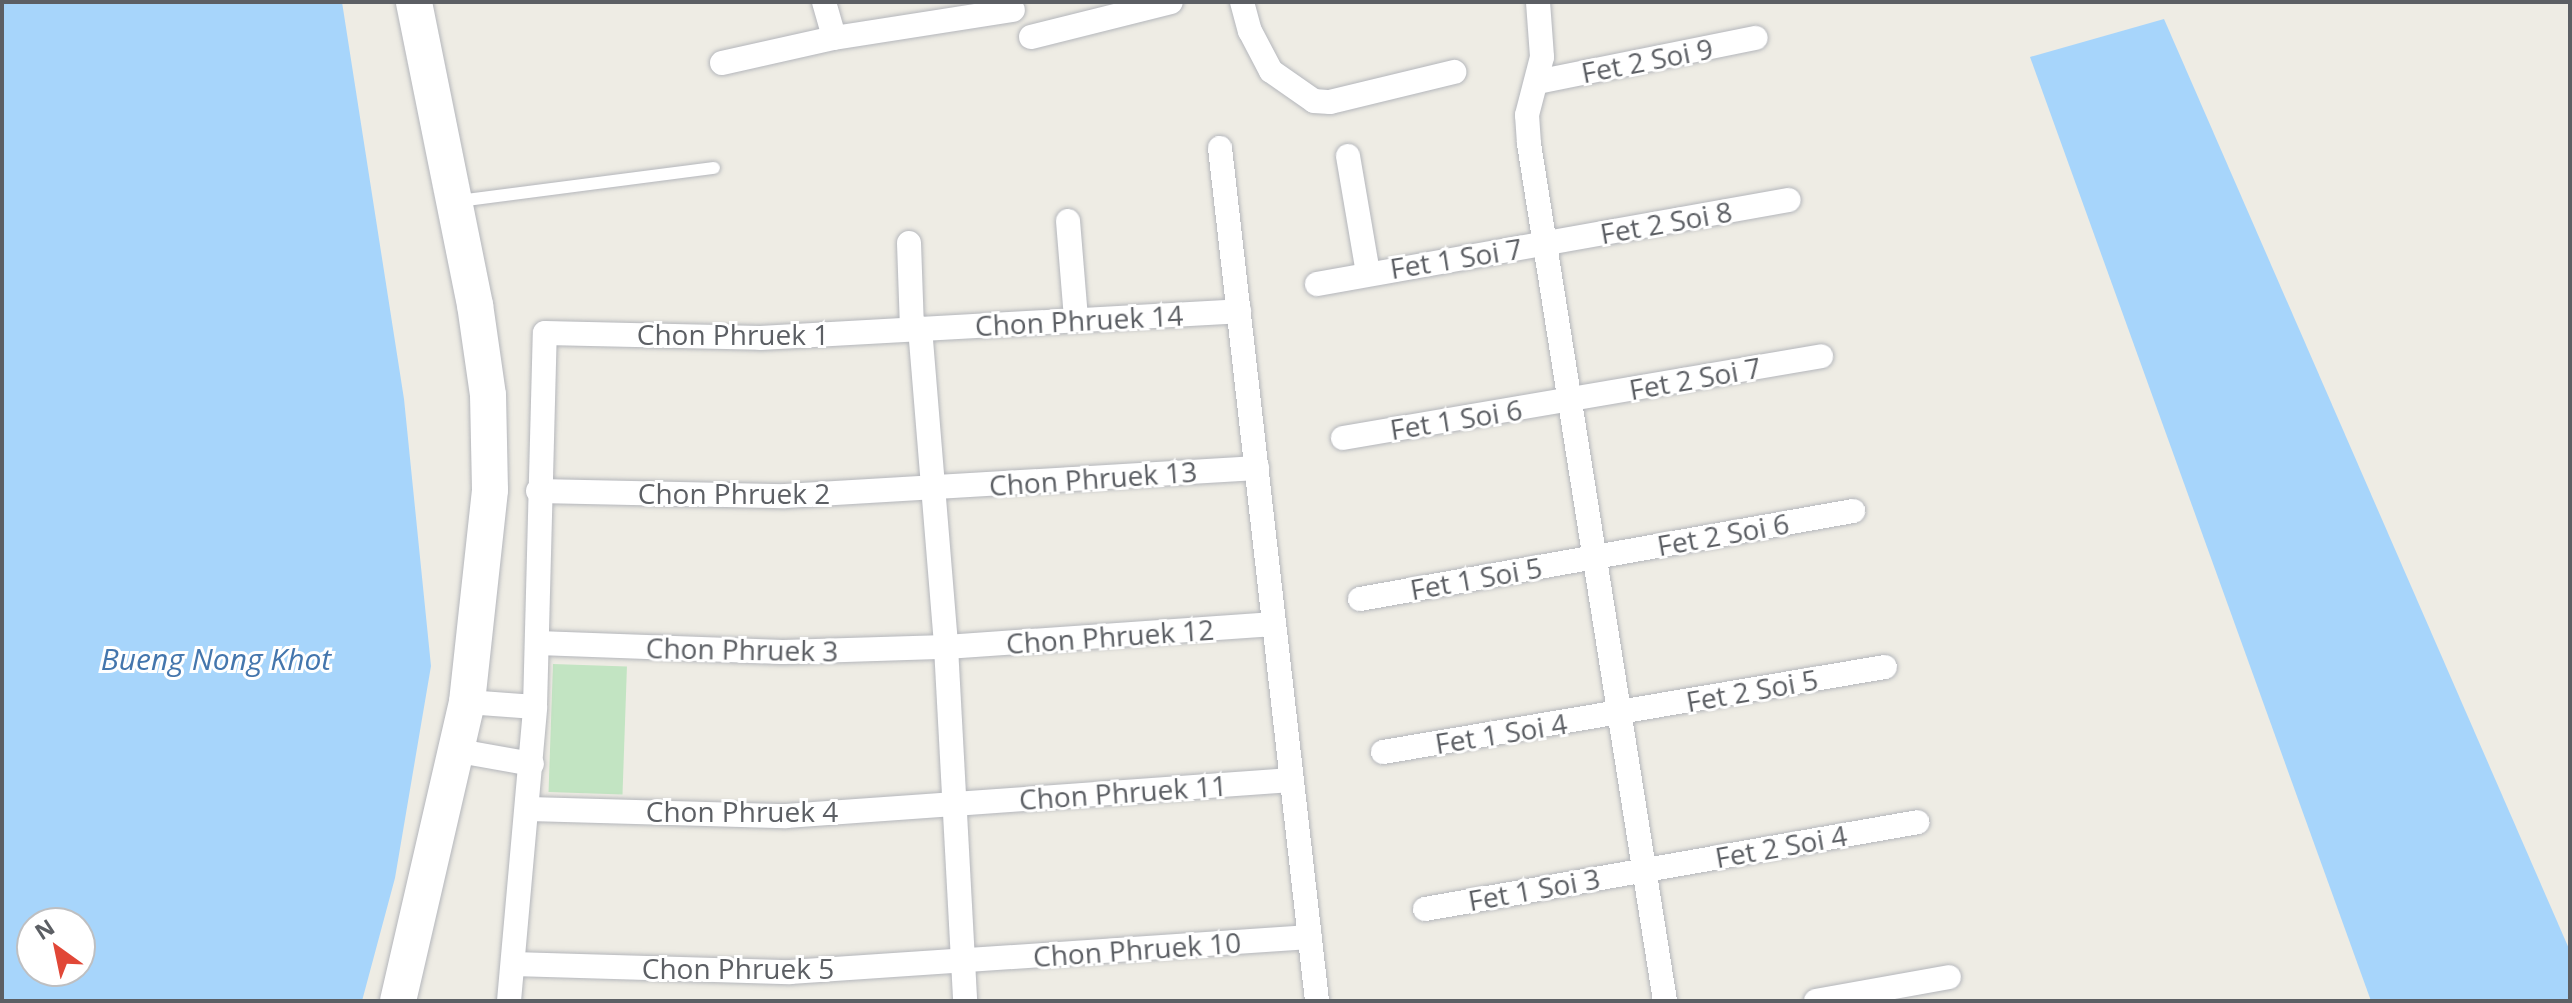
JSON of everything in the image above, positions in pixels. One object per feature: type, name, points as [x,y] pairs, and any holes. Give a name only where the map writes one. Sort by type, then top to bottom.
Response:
[{"type":"street","points":[[398,1001],[459,751],[486,558],[488,395],[414,2]]},
{"type":"street","points":[[824,2],[834,38]]},
{"type":"street","points":[[1031,37],[1171,2]]},
{"type":"street","points":[[1242,2],[1250,31],[1271,71],[1314,101],[1330,102],[1454,72]]},
{"type":"street","points":[[1538,2],[1543,43],[1527,122],[1543,244],[1665,1001]]},
{"type":"street","points":[[722,63],[834,38],[1013,10]]},
{"type":"street","name":"Fet 2 Soi 9","points":[[1537,82],[1756,38]]},
{"type":"street","points":[[1220,148],[1317,1001]]},
{"type":"street","name":"Fet 1 Soi 7","points":[[1348,156],[1368,273]]},
{"type":"street","name":"Fet 2 Soi 8","points":[[1543,244],[1789,200]]},
{"type":"street","points":[[1068,221],[1076,319]]},
{"type":"street","points":[[909,243],[946,647],[965,1001]]},
{"type":"street","name":"Fet 1 Soi 7","points":[[1317,284],[1543,244]]},
{"type":"street","name":"Chon Phruek 14","points":[[916,328],[1239,311]]},
{"type":"street","name":"Chon Phruek 1","points":[[538,491],[545,333],[760,338],[916,328]]},
{"type":"street","name":"Fet 2 Soi 7","points":[[1568,400],[1821,356]]},
{"type":"street","name":"Fet 1 Soi 6","points":[[1343,438],[1568,400]]},
{"type":"street","name":"Chon Phruek 13","points":[[930,489],[1257,468]]},
{"type":"street","name":"Chon Phruek 2","points":[[538,491],[785,496],[930,489]]},
{"type":"street","points":[[509,1001],[532,764],[538,643],[538,491]]},
{"type":"street","name":"Fet 2 Soi 6","points":[[1593,557],[1853,511]]},
{"type":"street","name":"Fet 1 Soi 5","points":[[1360,599],[1593,557]]},
{"type":"street","name":"Chon Phruek 12","points":[[946,647],[1274,624]]},
{"type":"street","name":"Chon Phruek 3","points":[[538,643],[783,652],[946,647]]},
{"type":"street","name":"Fet 2 Soi 5","points":[[1619,714],[1885,667]]},
{"type":"street","points":[[467,702],[535,707]]},
{"type":"street","name":"Fet 1 Soi 4","points":[[1383,752],[1619,714]]},
{"type":"street","points":[[459,751],[532,764]]},
{"type":"street","name":"Chon Phruek 11","points":[[955,804],[1292,780]]},
{"type":"street","name":"Chon Phruek 4","points":[[529,809],[786,816],[955,804]]},
{"type":"street","name":"Fet 2 Soi 4","points":[[1644,870],[1917,822]]},
{"type":"street","name":"Fet 1 Soi 3","points":[[1425,909],[1644,870]]},
{"type":"street","name":"Chon Phruek 10","points":[[964,960],[1310,937]]},
{"type":"street","name":"Chon Phruek 5","points":[[513,964],[790,972],[964,960]]},
{"type":"street","points":[[1816,1001],[1949,977]]},
{"type":"lane","points":[[452,202],[714,168]]},
{"type":"green space","points":[[553,664],[627,667],[622,795],[549,792]]},
{"type":"water","name":"Bueng Nong Khot","points":[[2,2],[342,2],[404,399],[431,666],[395,878],[362,1001],[2,1001]]},
{"type":"water","points":[[2164,19],[2570,951],[2570,1001],[2371,1001],[2030,57]]}]
